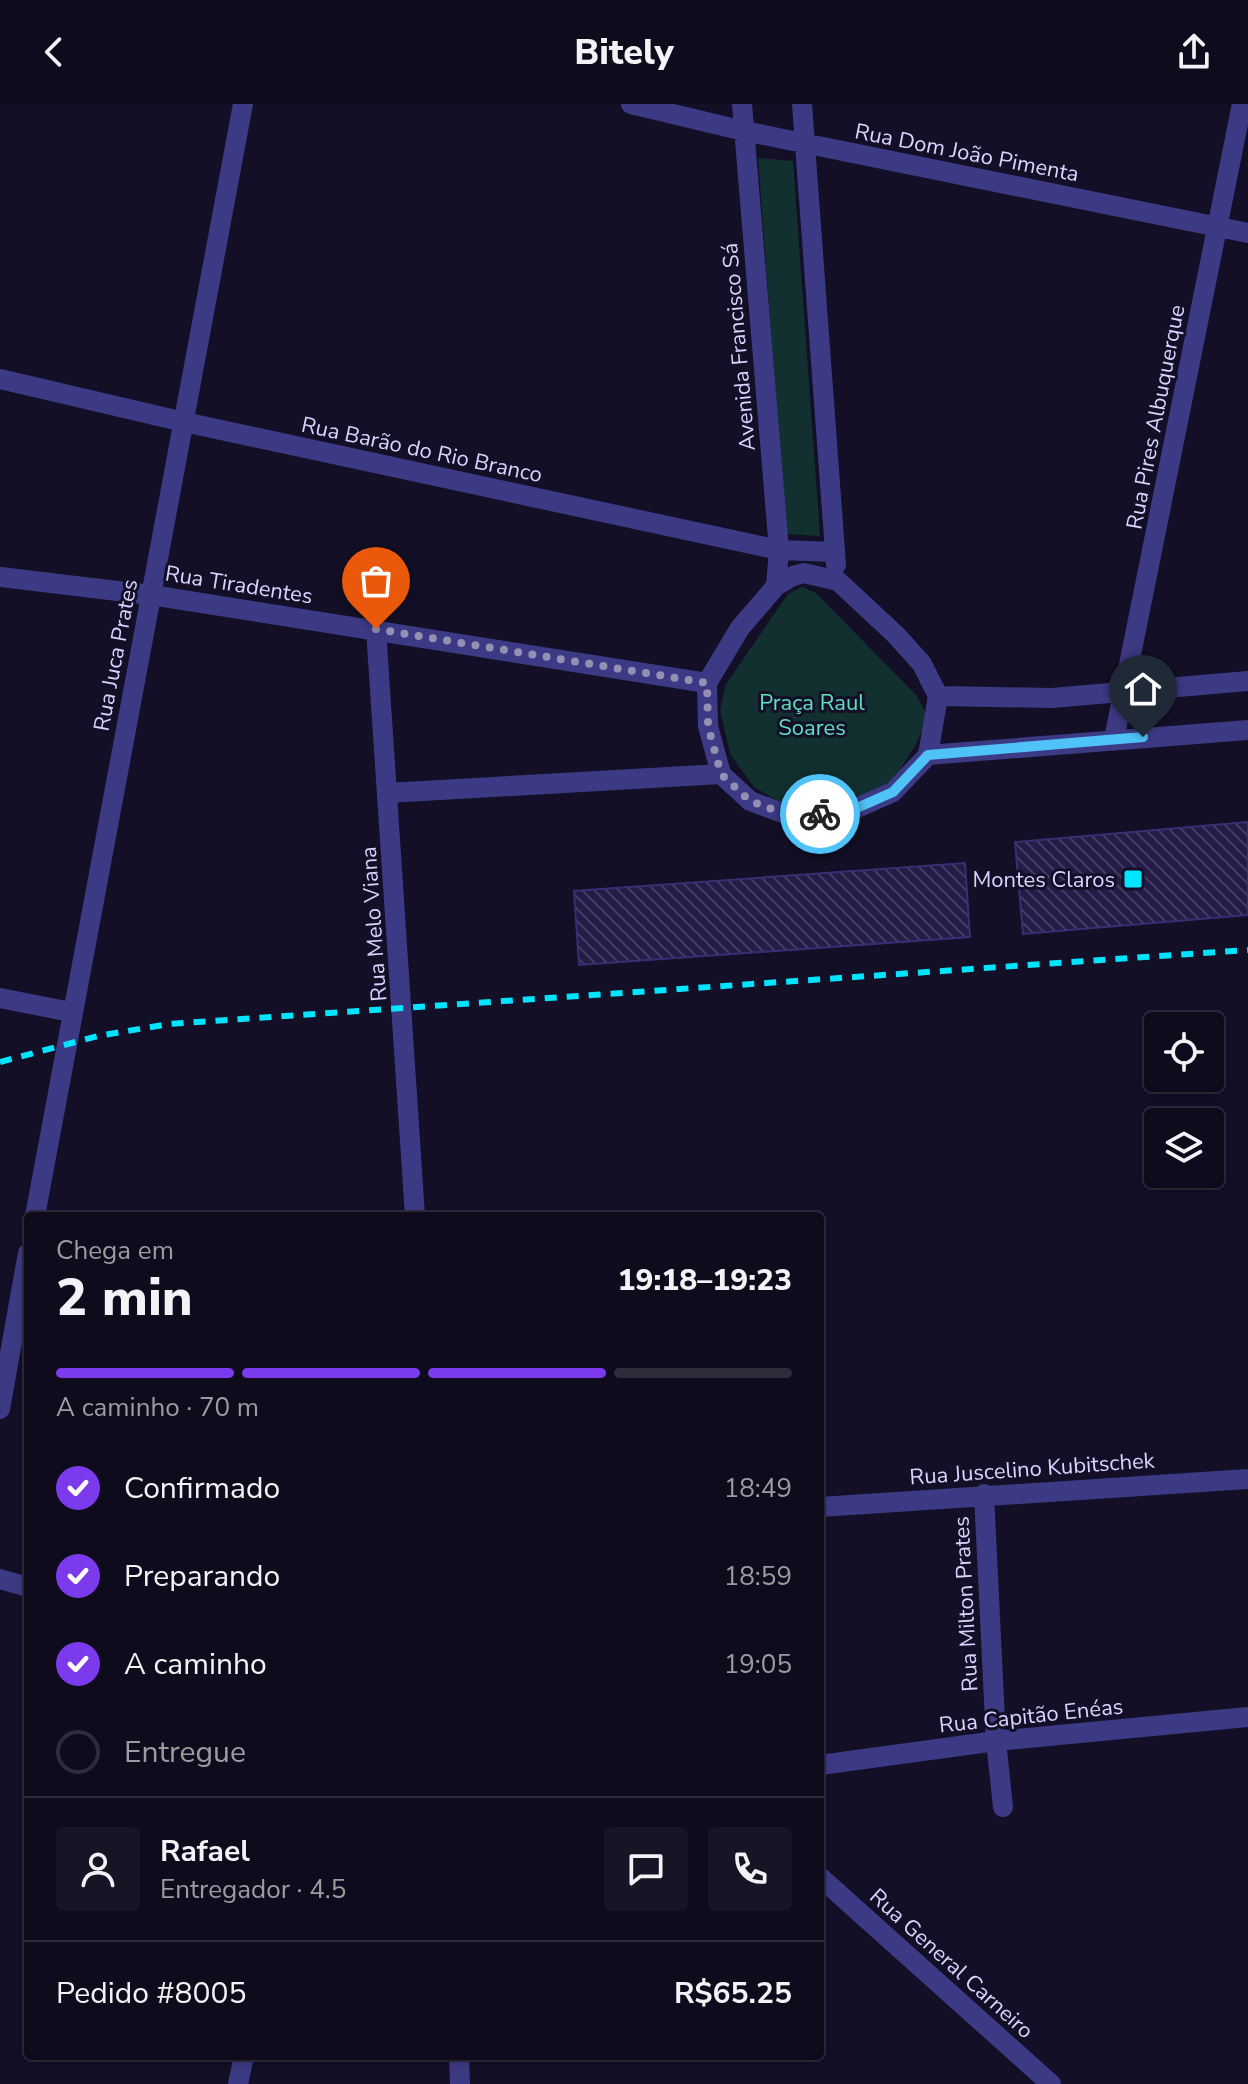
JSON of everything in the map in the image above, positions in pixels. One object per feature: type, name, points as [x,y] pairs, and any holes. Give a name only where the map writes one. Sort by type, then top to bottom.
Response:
[{"type":"street","name":"Rua Juca Prates","points":[[36,1212],[243,104]]},
{"type":"street","name":"Rua Dom João Pimenta","points":[[631,104],[805,144],[1248,233]]},
{"type":"street","name":"Avenida Francisco Sá","points":[[742,104],[779,550],[776,586]]},
{"type":"street","points":[[802,104],[838,581]]},
{"type":"street","name":"Rua Pires Albuquerque","points":[[1114,739],[1242,104]]},
{"type":"street","name":"Rua Barão do Rio Branco","points":[[0,379],[184,422],[779,550],[835,552]]},
{"type":"street","points":[[804,573],[838,581],[922,664],[938,696],[928,755],[893,792],[859,807],[827,814],[785,814],[750,801],[721,774],[708,726],[707,683],[740,628],[776,586],[804,573]]},
{"type":"street","name":"Rua Tiradentes","points":[[0,577],[151,595],[707,683]]},
{"type":"street","name":"Rua Melo Viana","points":[[376,629],[415,1212]]},
{"type":"street","points":[[938,696],[1052,698],[1248,681]]},
{"type":"street","points":[[928,755],[1248,730]]},
{"type":"street","points":[[387,793],[721,774]]},
{"type":"street","points":[[0,998],[71,1012]]},
{"type":"street","points":[[0,1409],[24,1275]]},
{"type":"street","name":"Rua Juscelino Kubitschek","points":[[824,1507],[1248,1479]]},
{"type":"street","name":"Rua Milton Prates","points":[[984,1494],[996,1741],[1003,1807]]},
{"type":"street","points":[[0,1579],[24,1586]]},
{"type":"street","name":"Rua Capitão Enéas","points":[[824,1764],[996,1741],[1248,1717]]},
{"type":"street","name":"Rua General Carneiro","points":[[824,1881],[1051,2084]]},
{"type":"street","points":[[238,2084],[243,2060]]},
{"type":"street","points":[[459,2060],[460,2084]]},
{"type":"green space","points":[[758,158],[793,161],[820,536],[786,534]]},
{"type":"green space","name":"Praça Raul Soares","points":[[802,587],[816,593],[917,696],[928,717],[915,746],[892,782],[862,797],[785,805],[754,787],[730,754],[720,710],[726,684],[788,594]]},
{"type":"building","name":"Montes Claros","points":[[1248,822],[1248,915],[1023,934],[1015,842]]},
{"type":"building","points":[[965,863],[970,937],[579,965],[574,891]]},
{"type":"railway","points":[[0,1062],[98,1036],[169,1024],[1248,950]]},
{"type":"way so far","points":[[376,629],[707,683],[708,726],[721,774],[750,801],[785,814],[820,814]]},
{"type":"place","name":"Montes Claros","points":[[1133,879]]},
{"type":"route","points":[[820,814],[859,807],[893,792],[928,755],[1143,737]]}]
